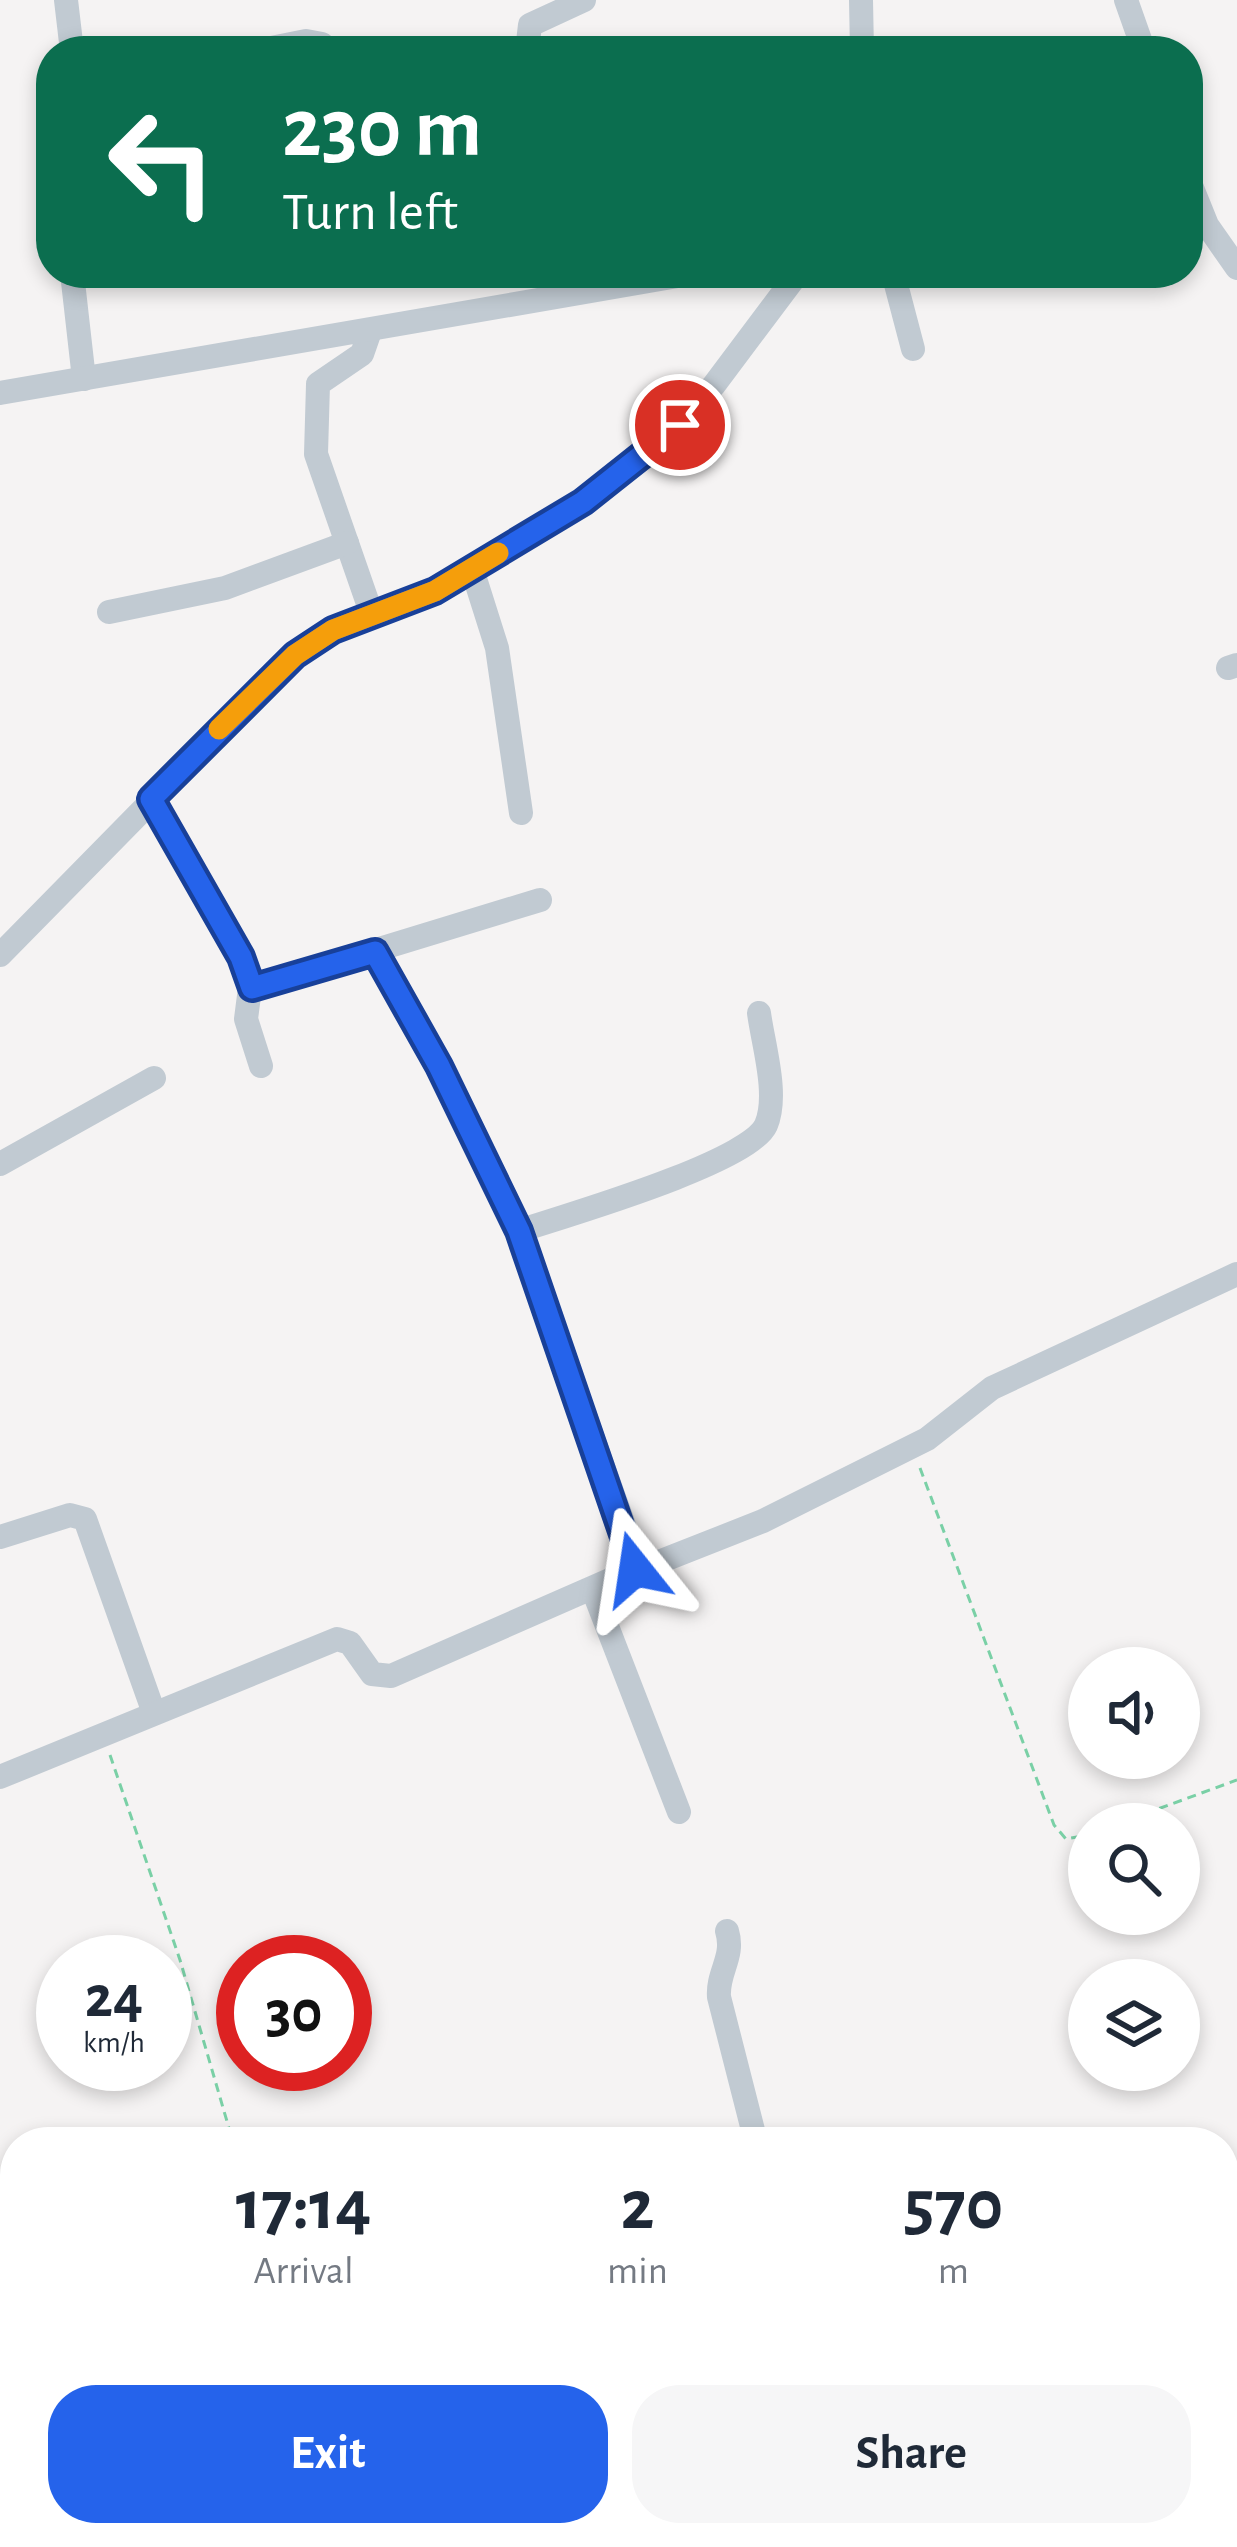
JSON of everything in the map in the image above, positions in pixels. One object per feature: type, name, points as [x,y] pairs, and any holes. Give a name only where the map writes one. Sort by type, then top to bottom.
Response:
[{"type":"street","points":[[66,0],[70,36]]},
{"type":"street","points":[[529,36],[530,25],[584,0]]},
{"type":"street","points":[[861,0],[862,36]]},
{"type":"street","points":[[1126,0],[1139,36]]},
{"type":"street","points":[[1203,215],[1237,268]]},
{"type":"street","points":[[74,288],[84,379]]},
{"type":"street","points":[[0,393],[612,288]]},
{"type":"street","points":[[0,955],[295,655],[333,630],[435,591],[649,454],[713,386],[787,288]]},
{"type":"street","points":[[897,288],[914,349]]},
{"type":"street","points":[[370,332],[362,354],[328,374],[314,396],[316,454],[372,615]]},
{"type":"street","points":[[109,612],[225,588],[347,543]]},
{"type":"street","points":[[472,569],[497,648],[521,813]]},
{"type":"street","points":[[151,799],[241,957],[252,988],[245,1019],[261,1066]]},
{"type":"street","points":[[252,988],[540,900]]},
{"type":"street","points":[[375,952],[439,1066],[519,1231],[635,1556],[631,1573]]},
{"type":"street","points":[[519,1231],[702,1168],[754,1138],[766,1126],[770,1102],[759,1013]]},
{"type":"street","points":[[0,1163],[154,1078]]},
{"type":"street","points":[[0,1777],[337,1639],[350,1643],[372,1674],[391,1676],[763,1521],[943,1429],[992,1388],[1237,1274]]},
{"type":"street","points":[[0,1537],[70,1516],[85,1519],[154,1713]]},
{"type":"street","points":[[593,1591],[679,1813]]},
{"type":"street","points":[[727,1931],[732,1946],[718,1984],[719,1997],[751,2127]]},
{"type":"path","points":[[911,1447],[1054,1825],[1068,1839]]},
{"type":"path","points":[[102,1734],[180,1960],[229,2127]]},
{"type":"path","points":[[1175,1803],[1237,1780]]},
{"type":"slow traffic","points":[[219,729],[295,655],[333,630],[435,591],[498,553]]},
{"type":"route","points":[[635,1569],[635,1556],[519,1231],[439,1066],[375,952],[252,988],[241,957],[151,799],[295,655],[333,630],[435,591],[583,502],[680,425]]}]
